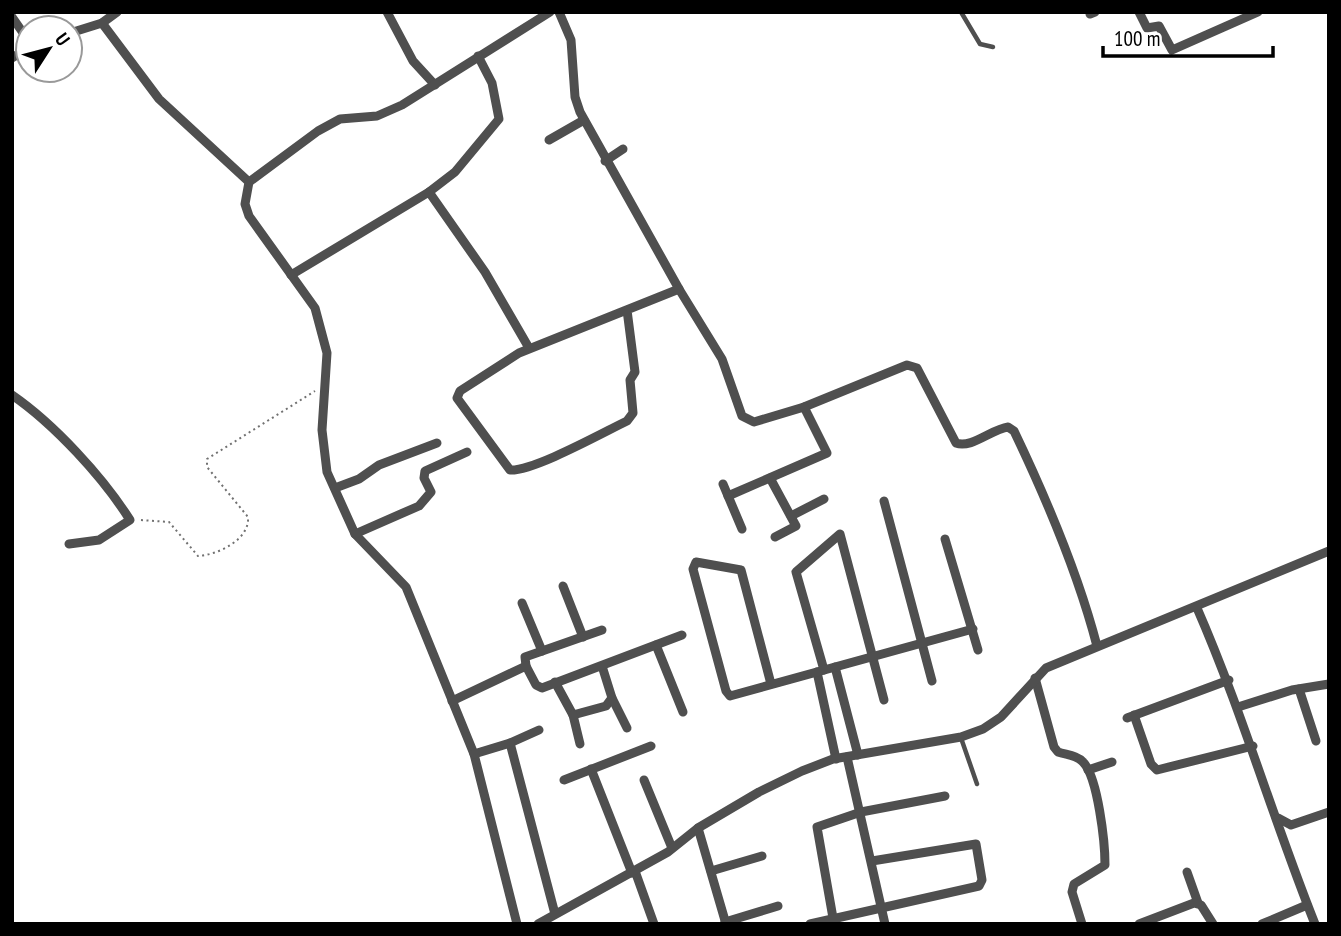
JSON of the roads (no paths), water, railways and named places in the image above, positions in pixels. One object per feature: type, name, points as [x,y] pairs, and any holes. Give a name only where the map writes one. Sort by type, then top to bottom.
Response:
[{"type":"street","points":[[84,29],[102,23],[117,12]]},
{"type":"street","points":[[387,12],[413,61],[435,85]]},
{"type":"street","points":[[517,924],[474,754],[406,587],[355,534],[327,472],[322,430],[327,353],[315,308],[246,210],[248,182],[318,131],[340,119],[377,116],[435,85],[478,55],[550,12]]},
{"type":"street","points":[[559,12],[571,40],[575,97],[584,120],[605,161],[722,359],[747,421],[754,422],[804,407],[913,365],[956,443],[967,444],[997,428],[1008,427],[1014,431],[1086,604],[1097,646]]},
{"type":"street","points":[[1139,12],[1147,28],[1159,26],[1172,50],[1258,12]]},
{"type":"street","points":[[102,23],[159,99],[248,182]]},
{"type":"street","points":[[291,275],[429,192],[455,172],[499,119],[492,83],[478,55]]},
{"type":"street","points":[[549,140],[584,120]]},
{"type":"street","points":[[605,161],[623,149]]},
{"type":"street","points":[[429,192],[492,282],[529,348]]},
{"type":"street","points":[[628,310],[635,372],[630,380],[633,413],[627,421],[546,459],[519,471],[510,470],[457,395],[529,348],[679,289]]},
{"type":"street","points":[[12,395],[58,433],[117,500],[130,520],[99,540],[69,544]]},
{"type":"street","points":[[728,496],[827,453],[804,407]]},
{"type":"street","points":[[335,488],[359,479],[379,465],[437,443]]},
{"type":"street","points":[[355,534],[419,506],[431,492],[424,478],[425,471],[467,452]]},
{"type":"street","points":[[770,478],[796,526],[775,537]]},
{"type":"street","points":[[723,484],[742,529]]},
{"type":"street","points":[[791,516],[824,499]]},
{"type":"street","points":[[884,501],[932,681]]},
{"type":"street","points":[[836,759],[821,671],[796,572],[837,534],[843,537],[884,700]]},
{"type":"street","points":[[945,539],[978,650]]},
{"type":"street","points":[[538,924],[633,872],[698,828],[759,792],[836,759],[961,737],[983,729],[1001,717],[1035,678],[1068,657],[1198,608],[1329,551]]},
{"type":"street","points":[[771,684],[741,570],[696,562],[693,569],[726,691],[736,696],[973,629]]},
{"type":"street","points":[[563,586],[583,637]]},
{"type":"street","points":[[522,603],[542,651]]},
{"type":"street","points":[[1198,608],[1253,746],[1290,864],[1315,924]]},
{"type":"street","points":[[602,630],[525,657],[526,666],[538,688],[682,635]]},
{"type":"street","points":[[656,645],[683,712]]},
{"type":"street","points":[[452,701],[526,666]]},
{"type":"street","points":[[602,666],[612,698],[628,728]]},
{"type":"street","points":[[835,667],[858,755]]},
{"type":"street","points":[[1035,678],[1054,747],[1058,752],[1078,757],[1088,770],[1099,816],[1105,865],[1074,884],[1072,892],[1082,924]]},
{"type":"street","points":[[1228,680],[1131,716],[1151,764],[1157,770],[1253,746]]},
{"type":"street","points":[[555,682],[573,715],[580,744]]},
{"type":"street","points":[[1238,708],[1299,689],[1329,684]]},
{"type":"street","points":[[1299,689],[1316,741]]},
{"type":"street","points":[[573,715],[606,706],[612,698]]},
{"type":"street","points":[[474,754],[540,730]]},
{"type":"street","points":[[510,743],[555,914]]},
{"type":"street","points":[[564,780],[651,746]]},
{"type":"street","points":[[847,757],[886,924]]},
{"type":"street","points":[[1088,770],[1112,762]]},
{"type":"street","points":[[591,769],[654,924]]},
{"type":"street","points":[[644,780],[672,848]]},
{"type":"street","points":[[833,918],[817,827],[861,812],[945,796]]},
{"type":"street","points":[[1277,816],[1291,825],[1329,811]]},
{"type":"street","points":[[698,828],[726,923],[778,906]]},
{"type":"street","points":[[810,924],[881,905],[979,886],[982,880],[978,848],[975,844],[872,861]]},
{"type":"street","points":[[711,871],[762,856]]},
{"type":"street","points":[[1187,872],[1198,903],[1213,924]]},
{"type":"street","points":[[1139,924],[1198,903]]},
{"type":"street","points":[[1262,924],[1307,905]]},
{"type":"lane","points":[[961,12],[980,44],[993,47]]},
{"type":"lane","points":[[961,737],[977,784]]}]
